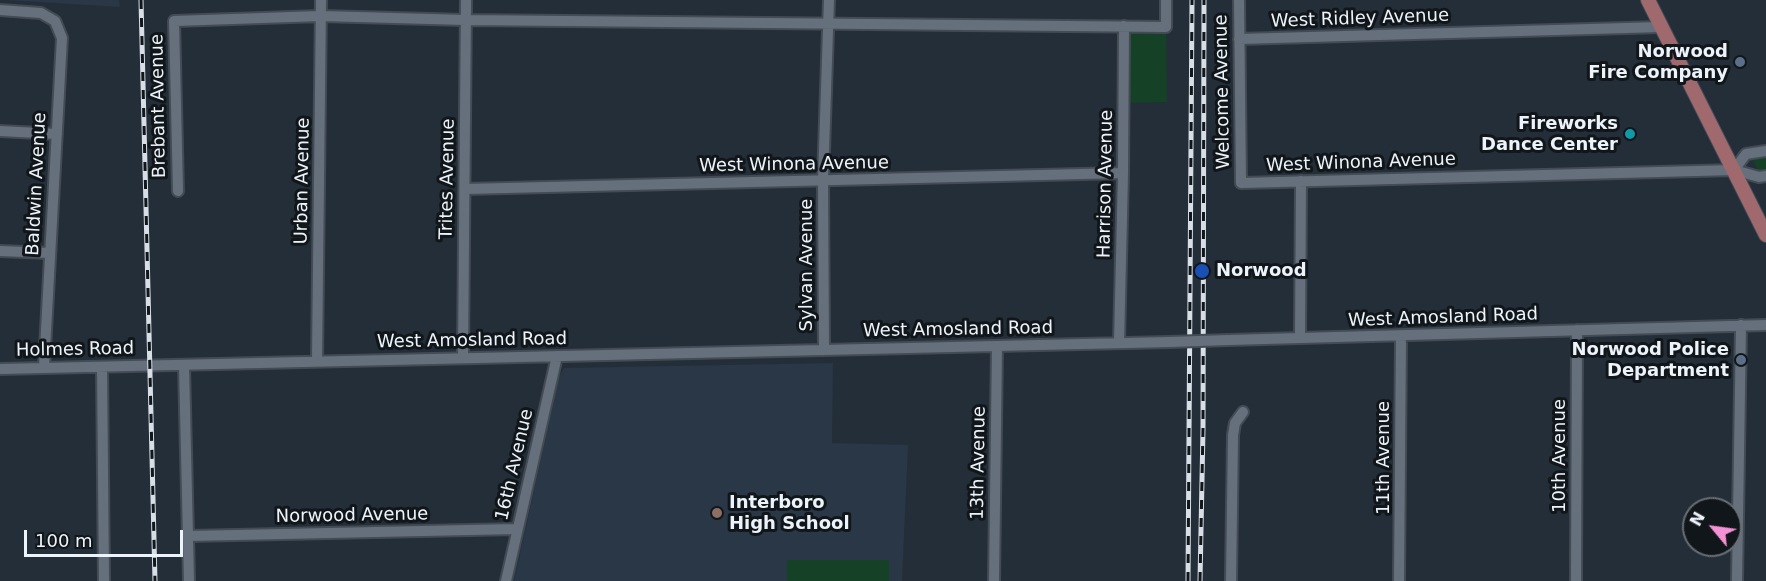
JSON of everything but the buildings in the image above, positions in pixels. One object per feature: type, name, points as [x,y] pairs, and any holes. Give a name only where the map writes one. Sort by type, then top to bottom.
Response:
[{"type":"main road","points":[[1648,0],[1766,235]]},
{"type":"street","name":"Urban Avenue","points":[[317,361],[321,0]]},
{"type":"street","name":"Trites Avenue","points":[[463,358],[466,0]]},
{"type":"street","name":"Sylvan Avenue","points":[[824,350],[823,180],[829,0]]},
{"type":"street","points":[[321,16],[466,21],[1166,27],[1166,0]]},
{"type":"street","name":"Welcome Avenue","points":[[1239,0],[1241,183]]},
{"type":"street","name":"Baldwin Avenue","points":[[0,10],[41,13],[56,21],[62,38],[44,367]]},
{"type":"street","name":"Brebant Avenue","points":[[177,191],[174,21],[321,16]]},
{"type":"street","name":"Harrison Avenue","points":[[1119,343],[1124,26]]},
{"type":"street","name":"West Ridley Avenue","points":[[1239,39],[1661,27]]},
{"type":"street","points":[[0,131],[57,134]]},
{"type":"street","points":[[1734,170],[1746,154],[1766,151]]},
{"type":"street","name":"West Winona Avenue","points":[[1241,183],[1734,170],[1759,177],[1766,176]]},
{"type":"street","name":"West Winona Avenue","points":[[465,189],[1123,172]]},
{"type":"street","points":[[1300,338],[1301,181]]},
{"type":"street","points":[[0,251],[50,253]]},
{"type":"street","name":"West Amosland Road","points":[[150,365],[1169,342],[1766,325]]},
{"type":"street","points":[[1737,581],[1741,326]]},
{"type":"street","name":"10th Avenue","points":[[1576,330],[1576,581]]},
{"type":"street","name":"11th Avenue","points":[[1399,581],[1401,336]]},
{"type":"street","name":"13th Avenue","points":[[994,581],[997,346]]},
{"type":"street","name":"16th Avenue","points":[[506,581],[557,356]]},
{"type":"street","name":"Holmes Road","points":[[0,369],[150,365]]},
{"type":"street","points":[[184,365],[189,581]]},
{"type":"street","points":[[102,367],[104,581]]},
{"type":"street","points":[[1230,581],[1233,435],[1235,423],[1244,412]]},
{"type":"street","name":"Norwood Avenue","points":[[188,536],[517,529]]},
{"type":"shaded area","points":[[7,0],[119,0],[120,7]]},
{"type":"shaded area","name":"Interboro High School","points":[[833,363],[832,443],[908,445],[902,581],[514,581],[559,377],[564,368]]},
{"type":"green space","points":[[1124,26],[1166,27],[1167,102],[1124,103]]},
{"type":"green space","points":[[1766,156],[1766,171],[1759,172],[1752,158]]},
{"type":"green space","points":[[787,560],[889,560],[889,581],[787,581]]},
{"type":"railway","points":[[141,0],[155,581]]},
{"type":"railway","points":[[1188,581],[1192,0]]},
{"type":"railway","points":[[1200,581],[1203,429],[1204,0]]},
{"type":"place","name":"Norwood Fire Company","points":[[1740,62]]},
{"type":"place","name":"Fireworks Dance Center","points":[[1630,134]]},
{"type":"place","name":"Norwood","points":[[1202,271]]},
{"type":"place","name":"Norwood Police Department","points":[[1741,360]]},
{"type":"place","name":"Interboro High School","points":[[717,513]]}]
